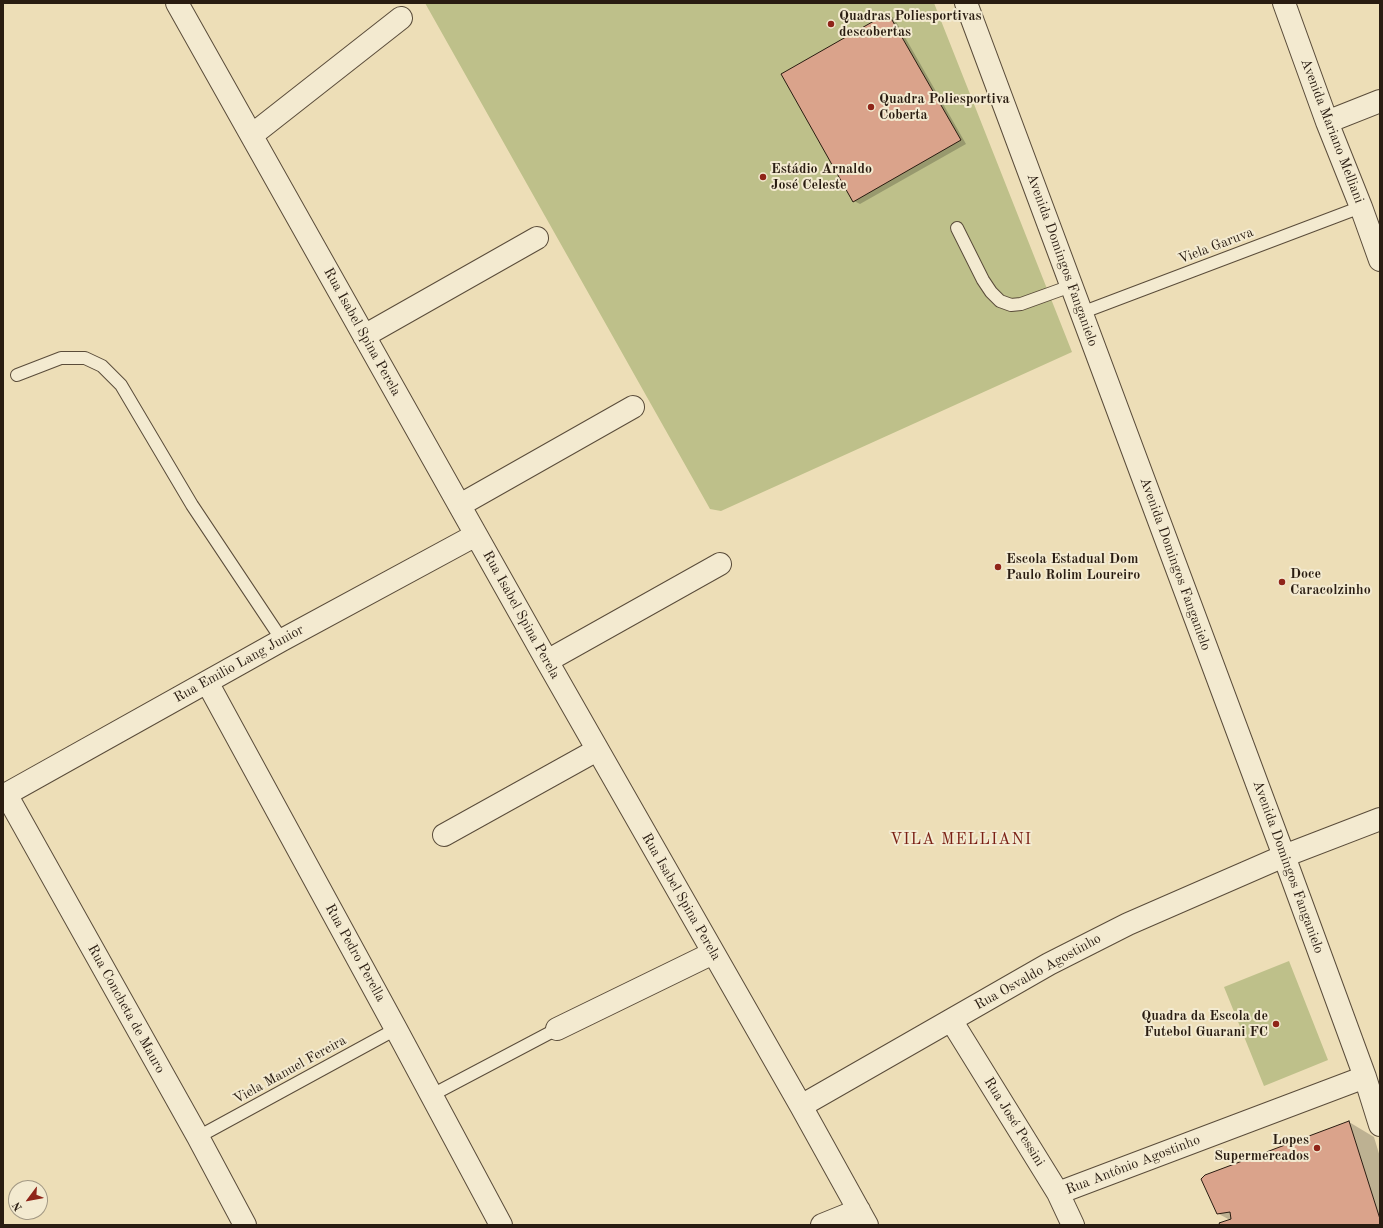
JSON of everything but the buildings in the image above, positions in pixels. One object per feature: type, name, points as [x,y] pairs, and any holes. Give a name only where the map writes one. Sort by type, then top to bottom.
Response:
[{"type":"street","name":"Rua Isabel Spina Perela","points":[[177,3],[597,750],[863,1217]]},
{"type":"street","name":"Avenida Domingos Fanganielo","points":[[966,3],[1284,856],[1365,1077],[1380,1126]]},
{"type":"street","name":"Avenida Mariano Melliani","points":[[1284,3],[1327,122],[1361,207],[1380,260]]},
{"type":"street","points":[[252,135],[401,18]]},
{"type":"street","points":[[1327,122],[1380,101]]},
{"type":"street","points":[[364,336],[537,238]]},
{"type":"street","points":[[460,505],[633,407]]},
{"type":"street","name":"Rua Emilio Lang Junior","points":[[4,795],[282,640],[476,535]]},
{"type":"street","points":[[547,661],[720,564]]},
{"type":"street","name":"Rua Pedro Perella","points":[[206,682],[432,1095],[501,1225]]},
{"type":"street","points":[[444,835],[597,750]]},
{"type":"street","name":"Rua Concheta de Mauro","points":[[4,795],[198,1137],[245,1225]]},
{"type":"street","name":"Rua Osvaldo Agostinho","points":[[801,1106],[1049,964],[1128,924],[1284,856],[1380,819]]},
{"type":"street","points":[[557,1029],[713,953]]},
{"type":"street","name":"Rua José Pessini","points":[[952,1020],[1058,1193],[1073,1225]]},
{"type":"street","name":"Rua Antônio Agostinho","points":[[1058,1193],[1365,1077]]},
{"type":"street","points":[[822,1225],[863,1217]]},
{"type":"lane","name":"Viela Garuva","points":[[1081,313],[1361,207]]},
{"type":"lane","points":[[957,228],[983,280],[991,292],[1000,301],[1011,305],[1021,304],[1071,286]]},
{"type":"lane","points":[[17,375],[61,358],[85,358],[102,366],[121,385],[192,506],[282,640]]},
{"type":"lane","name":"Viela Manuel Fereira","points":[[198,1137],[396,1029]]},
{"type":"lane","points":[[432,1095],[557,1029]]},
{"type":"green space","name":"Estádio Arnaldo José Celeste","points":[[425,3],[934,3],[1072,352],[721,511],[710,509]]},
{"type":"green space","name":"Quadra da Escola de Futebol Guarani FC","points":[[1289,961],[1328,1060],[1264,1086],[1224,987]]},
{"type":"place","name":"Quadras Poliesportivas descobertas","points":[[831,24]]},
{"type":"place","name":"Quadra Poliesportiva Coberta","points":[[871,107]]},
{"type":"place","name":"Estádio Arnaldo José Celeste","points":[[763,177]]},
{"type":"place","name":"Escola Estadual Dom Paulo Rolim Loureiro","points":[[998,567]]},
{"type":"place","name":"Doce Caracolzinho","points":[[1282,582]]},
{"type":"place","name":"Quadra da Escola de Futebol Guarani FC","points":[[1276,1024]]},
{"type":"place","name":"Lopes Supermercados","points":[[1317,1148]]},
{"type":"district","name":"VILA MELLIANI","points":[[961,840]]}]
